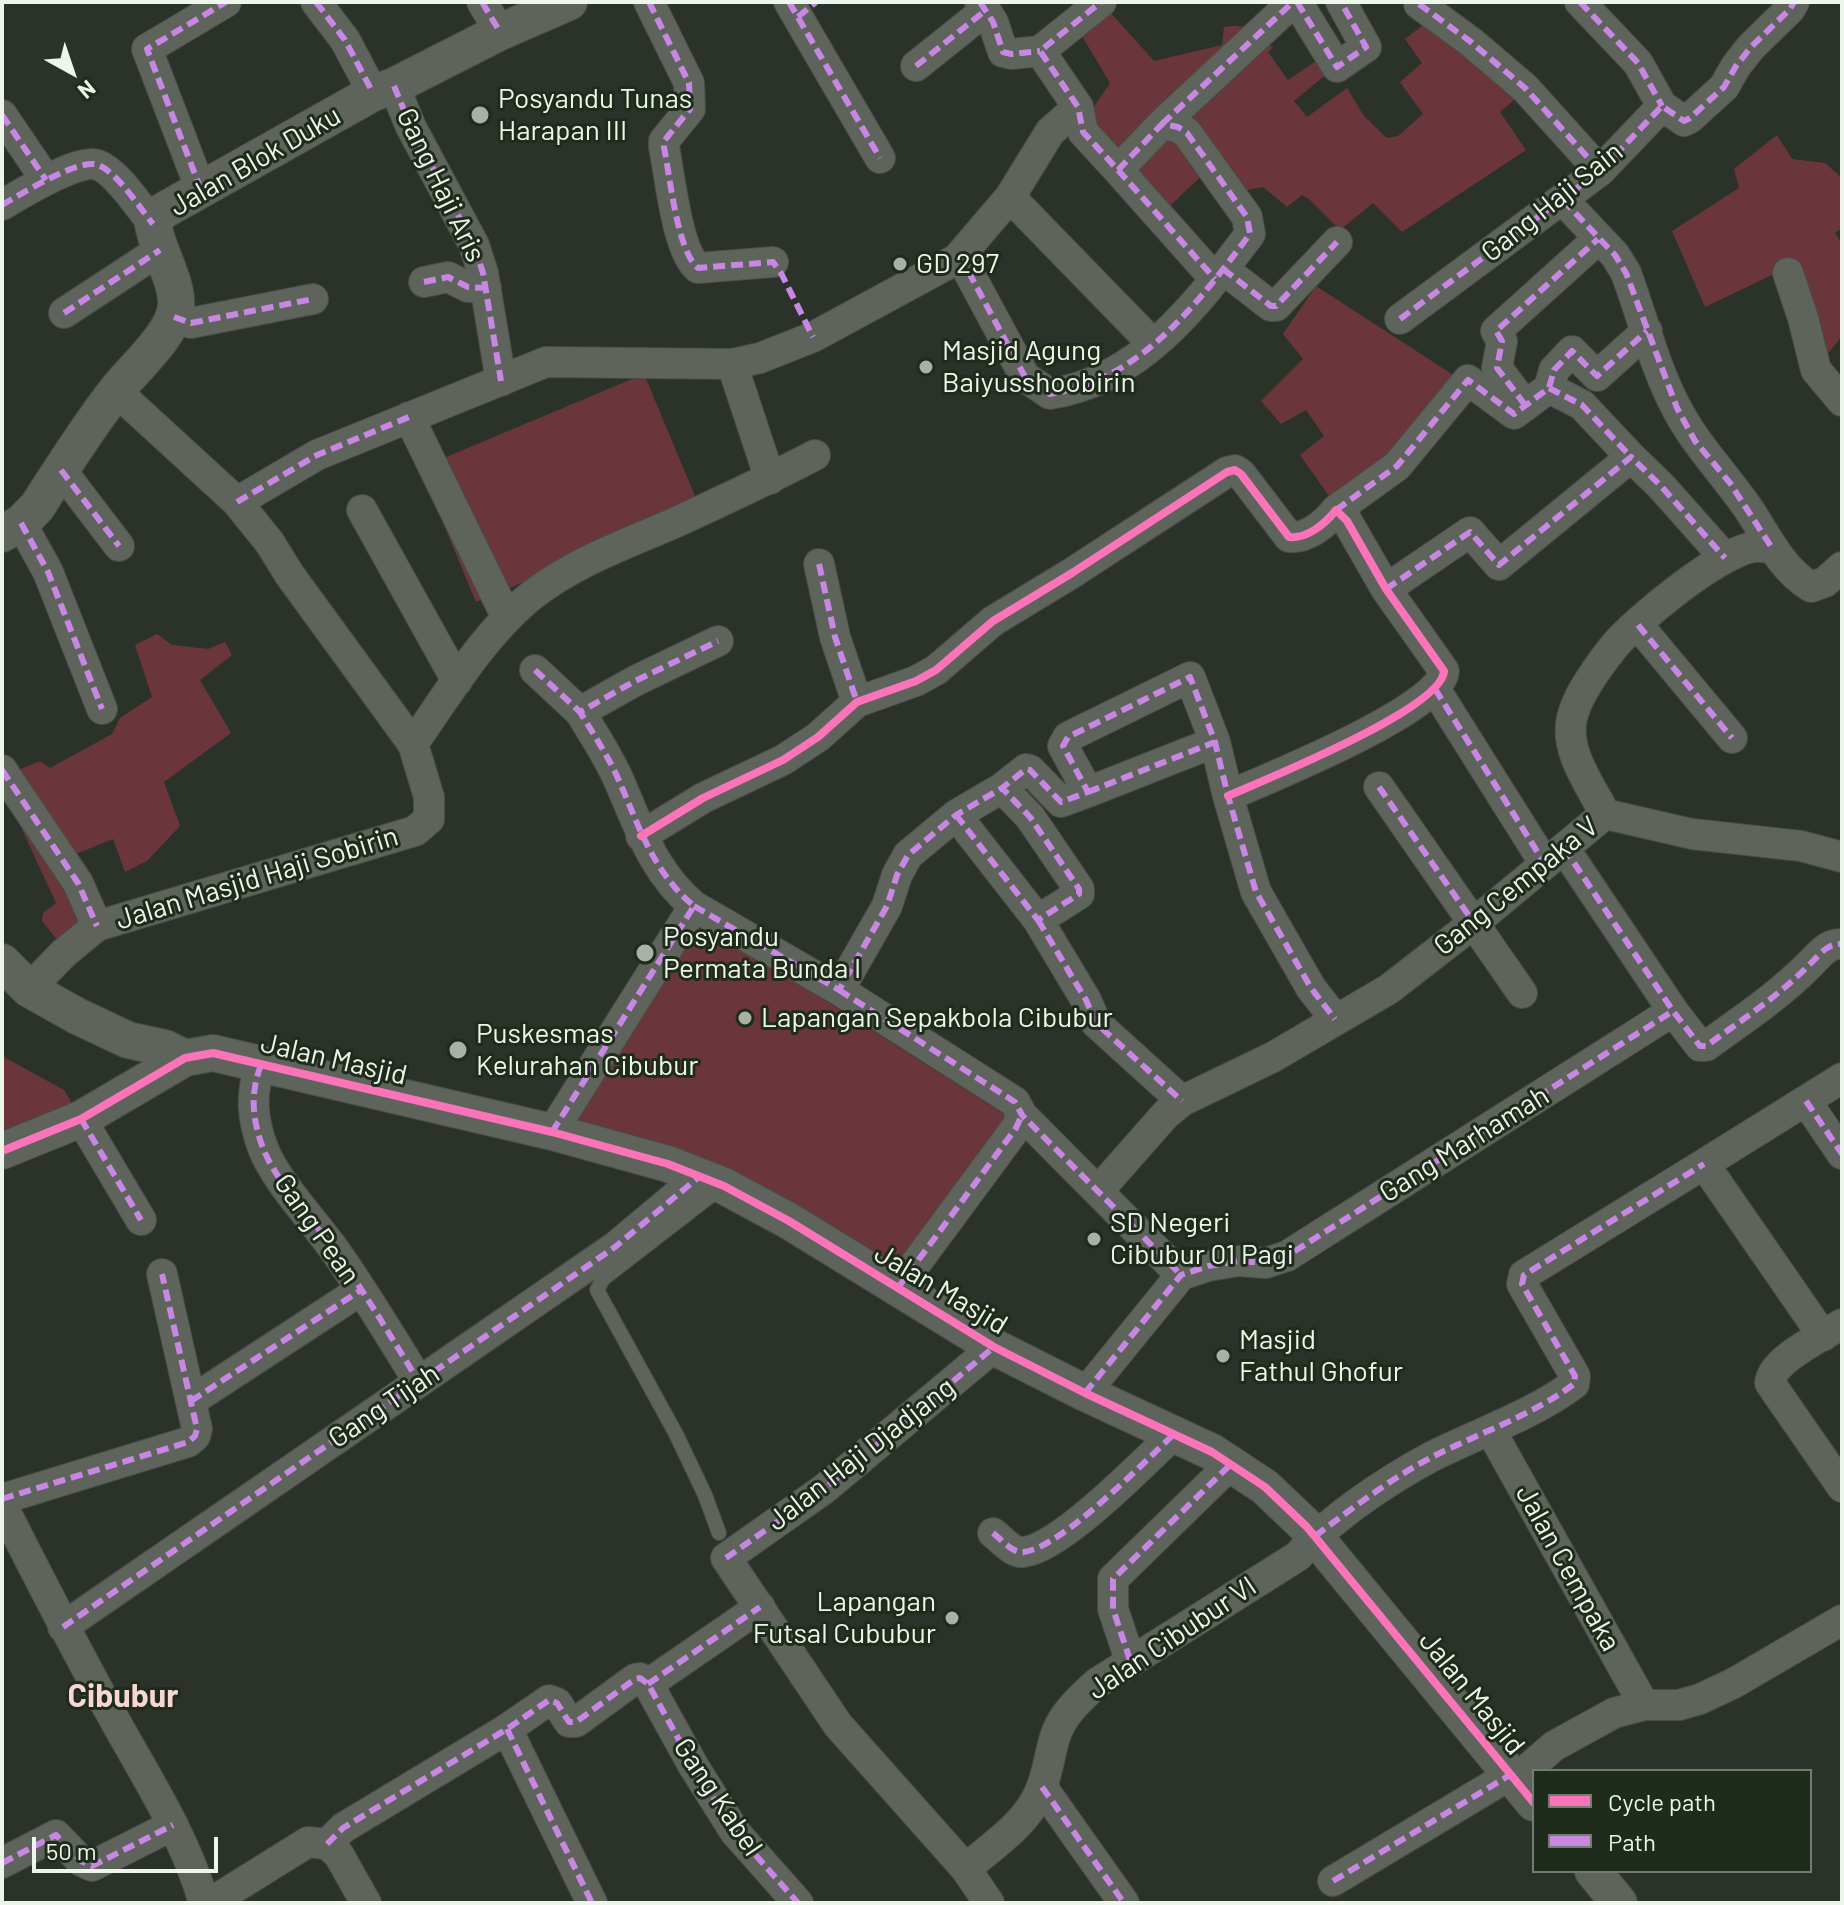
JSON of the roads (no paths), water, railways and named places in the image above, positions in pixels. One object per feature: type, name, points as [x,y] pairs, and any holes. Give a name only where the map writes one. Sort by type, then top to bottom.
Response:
[{"type":"street","points":[[201,190],[147,49],[226,2]]},
{"type":"street","name":"Gang Haji Aris","points":[[316,2],[411,127],[474,245],[486,288],[501,381]]},
{"type":"street","name":"Jalan Blok Duku","points":[[174,317],[174,289],[156,237],[161,212],[384,90],[491,17],[569,2]]},
{"type":"street","points":[[649,2],[689,83],[690,109],[664,141],[664,147],[679,234],[692,262],[698,268],[773,262]]},
{"type":"street","points":[[916,66],[983,6],[993,22],[1003,52],[1011,54],[1040,51],[1101,2]]},
{"type":"street","points":[[1118,170],[1162,124],[1295,2],[1337,67],[1366,47],[1341,2]]},
{"type":"street","points":[[1580,2],[1638,63],[1662,106],[1684,121],[1724,87],[1736,66],[1788,4]]},
{"type":"street","points":[[1419,4],[1471,42],[1525,88],[1600,171]]},
{"type":"street","points":[[801,7],[880,158]]},
{"type":"street","points":[[1040,51],[1078,107],[1083,132],[1219,274],[1271,306],[1276,306],[1337,242]]},
{"type":"street","name":"Gang Haji Sain","points":[[1400,319],[1600,171],[1662,106]]},
{"type":"street","points":[[237,502],[317,455],[546,362],[732,364],[760,358],[813,337],[960,256],[1010,197],[1050,132],[1078,107]]},
{"type":"street","points":[[2,115],[46,180]]},
{"type":"street","points":[[960,256],[1025,377],[1050,394],[1078,389],[1132,361],[1192,310],[1250,234],[1247,217],[1187,133],[1178,127],[1162,124]]},
{"type":"street","points":[[2,205],[46,180],[94,163],[110,173],[156,237],[64,313]]},
{"type":"street","points":[[1010,197],[1153,344]]},
{"type":"street","points":[[1563,200],[1615,255],[1626,273],[1677,408],[1695,441],[1730,483],[1772,548],[1811,587],[1825,582],[1842,567]]},
{"type":"street","points":[[1598,239],[1496,331],[1502,341],[1497,368],[1537,397],[1582,405],[1661,486],[1725,558]]},
{"type":"street","points":[[1788,273],[1816,370],[1842,401]]},
{"type":"street","points":[[424,282],[448,277],[468,287],[486,288]]},
{"type":"street","points":[[102,709],[48,572],[12,529],[37,507],[116,391],[158,342],[174,317],[191,323],[313,299]]},
{"type":"street","points":[[641,836],[703,798],[783,760],[818,737],[857,702],[916,681],[936,670],[993,621],[1227,472],[1235,470],[1241,474],[1289,537],[1297,538],[1325,523],[1336,510],[1397,466],[1468,380],[1514,414],[1537,397],[1554,370],[1572,351],[1597,376],[1647,331]]},
{"type":"street","points":[[732,364],[770,479]]},
{"type":"street","name":"Jalan Masjid Haji Sobirin","points":[[29,989],[64,953],[97,926],[415,831],[429,819],[429,797],[413,744],[289,574],[270,543],[237,502],[116,391]]},
{"type":"street","points":[[409,417],[507,618]]},
{"type":"street","points":[[413,744],[457,681],[507,618],[531,596],[583,562],[770,479],[815,455]]},
{"type":"street","points":[[1386,589],[1470,532],[1499,565],[1631,457]]},
{"type":"street","points":[[61,470],[119,546]]},
{"type":"street","points":[[362,510],[457,681]]},
{"type":"street","points":[[1228,796],[1319,757],[1399,714],[1435,689],[1444,676],[1444,671],[1386,589],[1347,521],[1336,510]]},
{"type":"street","name":"Gang Cempaka V","points":[[1099,1190],[1166,1114],[1182,1101],[1273,1057],[1389,989],[1605,814],[1570,740],[1572,717],[1581,697],[1613,648],[1687,581],[1725,558],[1753,547],[1772,548]]},
{"type":"street","points":[[819,564],[835,637],[857,702]]},
{"type":"street","points":[[1638,625],[1732,738]]},
{"type":"street","points":[[580,712],[635,681],[718,641]]},
{"type":"street","points":[[535,670],[580,712],[619,780],[641,836],[679,894],[694,906],[839,990],[1015,1102],[1022,1115],[1181,1275],[1085,1393]]},
{"type":"street","points":[[1088,792],[1063,746],[1065,741],[1185,678],[1193,679],[1215,742],[1256,892],[1311,988],[1335,1019]]},
{"type":"street","points":[[1435,689],[1554,856],[1700,1046],[1706,1046],[1791,984],[1823,950],[1834,944],[1842,944]]},
{"type":"street","points":[[839,990],[887,906],[897,875],[908,855],[956,815],[1002,788],[1026,769],[1061,802],[1215,742]]},
{"type":"street","points":[[2,770],[78,883],[97,926]]},
{"type":"street","points":[[1379,787],[1522,993]]},
{"type":"street","points":[[1002,788],[1030,817],[1080,891],[1038,920]]},
{"type":"street","points":[[1605,814],[1692,834],[1801,846],[1842,857]]},
{"type":"street","points":[[956,815],[1038,920],[1086,1000],[1096,1023],[1182,1101]]},
{"type":"street","points":[[552,1132],[694,906]]},
{"type":"street","points":[[2,962],[29,989],[77,1016],[128,1040],[165,1048],[185,1058]]},
{"type":"street","name":"Gang Marhamah","points":[[1181,1275],[1208,1266],[1239,1261],[1266,1263],[1287,1256],[1673,1011]]},
{"type":"street","name":"Jalan Masjid","points":[[185,1058],[213,1053],[552,1132],[668,1164],[712,1181],[789,1221],[994,1347],[1231,1464],[1265,1487],[1315,1536],[1520,1786]]},
{"type":"street","points":[[2,1151],[81,1119],[185,1058]]},
{"type":"street","name":"Gang Pean","points":[[261,1065],[253,1086],[254,1111],[263,1148],[271,1165],[361,1290],[419,1382]]},
{"type":"street","points":[[1842,1078],[1704,1164],[1833,1330],[1785,1359],[1771,1374],[1770,1383],[1842,1487]]},
{"type":"street","points":[[1806,1101],[1842,1154]]},
{"type":"street","points":[[897,1289],[1016,1128],[1022,1115]]},
{"type":"street","points":[[81,1119],[141,1220]]},
{"type":"street","name":"Jalan Cibubur VI","points":[[966,1869],[1023,1818],[1033,1805],[1042,1787],[1054,1739],[1075,1703],[1130,1660],[1298,1556],[1315,1536],[1400,1476],[1571,1387],[1575,1380],[1522,1284],[1524,1275],[1704,1164]]},
{"type":"street","name":"Gang Tijah","points":[[63,1627],[712,1181]]},
{"type":"street","points":[[2,1499],[188,1442],[195,1436],[197,1429],[162,1274]]},
{"type":"street","points":[[191,1401],[361,1290]]},
{"type":"street","name":"Jalan Haji Djadjang","points":[[722,1546],[824,1489],[994,1347]]},
{"type":"street","name":"Jalan Cempaka","points":[[1491,1431],[1644,1705]]},
{"type":"street","points":[[993,1533],[1017,1552],[1024,1552],[1055,1538],[1084,1517],[1173,1435]]},
{"type":"street","points":[[1130,1660],[1113,1609],[1113,1579],[1231,1464]]},
{"type":"street","points":[[2,1505],[63,1627],[173,1825],[204,1903]]},
{"type":"street","points":[[722,1546],[838,1725],[966,1869],[989,1903]]},
{"type":"street","points":[[327,1844],[343,1828],[507,1729],[549,1700],[557,1703],[569,1722],[576,1722],[635,1679],[640,1678],[648,1684],[760,1607]]},
{"type":"street","points":[[1534,1769],[1554,1746],[1614,1713],[1644,1705],[1679,1705],[1714,1693],[1842,1620]]},
{"type":"street","name":"Gang Kabel","points":[[648,1684],[694,1767],[735,1832],[798,1903]]},
{"type":"street","points":[[507,1729],[592,1903]]},
{"type":"street","points":[[1333,1881],[1520,1786]]},
{"type":"street","points":[[1042,1787],[1124,1903]]},
{"type":"street","points":[[2,1863],[56,1835],[81,1861],[92,1866],[173,1825]]},
{"type":"street","points":[[210,1903],[308,1842],[327,1844],[339,1855],[366,1903]]},
{"type":"lane","points":[[712,1181],[603,1279],[597,1290],[676,1434],[705,1495],[722,1546]]},
{"type":"place","name":"Posyandu Tunas Harapan III","points":[[480,115]]},
{"type":"place","name":"GD 297","points":[[900,264]]},
{"type":"place","name":"Masjid Agung Baiyusshoobirin","points":[[926,367]]},
{"type":"place","name":"Posyandu Permata Bunda I","points":[[645,953]]},
{"type":"place","name":"Lapangan Sepakbola Cibubur","points":[[745,1018]]},
{"type":"place","name":"Puskesmas Kelurahan Cibubur","points":[[458,1050]]},
{"type":"place","name":"SD Negeri Cibubur 01 Pagi","points":[[1094,1239]]},
{"type":"place","name":"Masjid Fathul Ghofur","points":[[1223,1356]]},
{"type":"place","name":"Lapangan Futsal Cububur","points":[[952,1618]]},
{"type":"district","name":"Cibubur","points":[[123,1696]]}]
